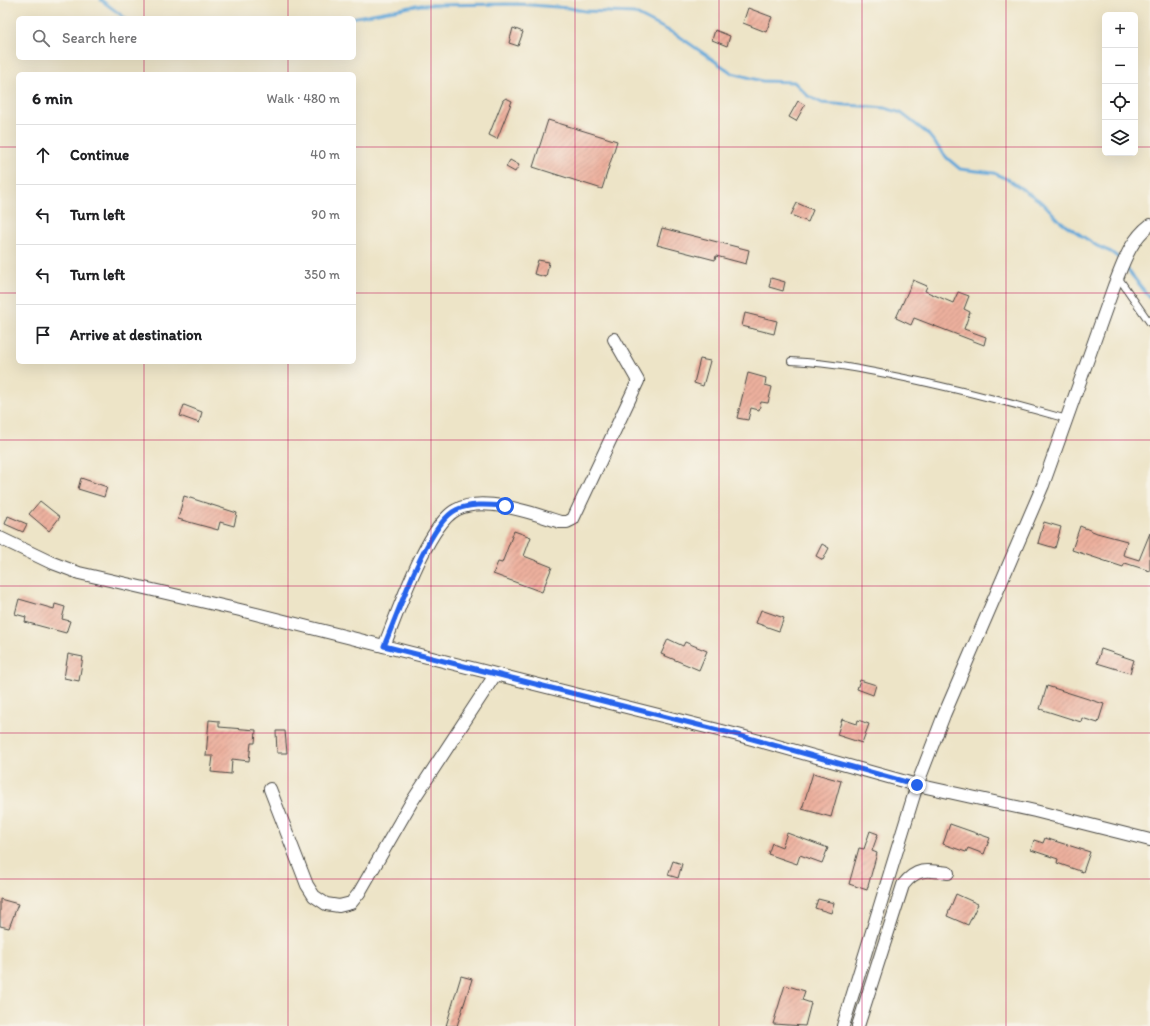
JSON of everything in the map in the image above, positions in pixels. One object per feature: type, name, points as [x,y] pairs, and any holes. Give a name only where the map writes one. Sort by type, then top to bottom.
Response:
[{"type":"street","points":[[843,1026],[917,785],[950,700],[1043,485],[1127,254],[1137,237],[1150,225]]},
{"type":"street","points":[[384,646],[432,536],[445,518],[456,510],[469,506],[505,506],[560,522],[567,522],[573,519],[638,381],[614,339]]},
{"type":"street","points":[[0,538],[65,569],[384,646],[738,735],[917,785],[1035,811],[1150,840]]},
{"type":"street","points":[[270,789],[307,885],[314,896],[326,904],[340,906],[351,903],[359,893],[444,751],[495,675]]},
{"type":"street","points":[[858,1026],[903,885],[910,876],[919,871],[930,870],[948,873]]},
{"type":"lane","points":[[1118,277],[1150,323]]},
{"type":"lane","points":[[791,361],[832,364],[874,371],[1003,401],[1067,419]]},
{"type":"building","points":[[748,8],[772,17],[766,32],[743,23]]},
{"type":"building","points":[[513,28],[523,32],[518,46],[509,43]]},
{"type":"building","points":[[715,30],[730,36],[727,46],[712,40]]},
{"type":"building","points":[[506,98],[512,101],[497,139],[489,135],[503,100]]},
{"type":"building","points":[[798,101],[805,105],[796,121],[789,117]]},
{"type":"building","points":[[548,120],[617,141],[602,189],[533,167]]},
{"type":"building","points":[[510,160],[519,165],[515,172],[506,167]]},
{"type":"building","points":[[797,203],[813,210],[808,222],[791,215]]},
{"type":"building","points":[[662,228],[749,250],[746,264],[716,256],[715,260],[657,245]]},
{"type":"building","points":[[538,260],[549,262],[546,277],[534,274]]},
{"type":"building","points":[[771,278],[785,282],[783,291],[769,287]]},
{"type":"building","points":[[913,280],[927,286],[925,291],[953,303],[958,292],[969,296],[964,309],[970,312],[964,329],[986,337],[984,345],[914,318],[911,325],[896,318]]},
{"type":"building","points":[[745,313],[777,321],[774,334],[742,326]]},
{"type":"building","points":[[700,359],[710,361],[703,386],[694,383]]},
{"type":"building","points":[[748,373],[766,378],[765,385],[772,387],[768,403],[761,402],[759,410],[751,408],[748,420],[737,418]]},
{"type":"building","points":[[184,405],[202,412],[199,423],[180,416]]},
{"type":"building","points":[[81,478],[107,487],[104,497],[78,489]]},
{"type":"building","points":[[184,496],[237,513],[234,526],[220,522],[218,530],[178,519]]},
{"type":"building","points":[[40,501],[60,517],[49,531],[29,514]]},
{"type":"building","points":[[8,516],[27,524],[23,532],[5,524]]},
{"type":"building","points":[[1044,522],[1061,527],[1055,548],[1038,543]]},
{"type":"building","points":[[1080,526],[1097,533],[1127,541],[1123,555],[1139,560],[1150,533],[1150,571],[1125,563],[1123,567],[1072,550]]},
{"type":"building","points":[[514,531],[531,537],[524,556],[552,567],[542,592],[493,574],[498,562],[502,563]]},
{"type":"building","points":[[822,544],[829,548],[823,560],[816,556]]},
{"type":"building","points":[[19,599],[54,609],[55,604],[65,607],[62,619],[70,621],[66,633],[25,622],[26,617],[15,614]]},
{"type":"building","points":[[761,610],[784,618],[779,631],[756,623]]},
{"type":"building","points":[[668,639],[683,646],[685,642],[707,651],[699,670],[661,654]]},
{"type":"building","points":[[1101,649],[1134,660],[1130,673],[1097,663]]},
{"type":"building","points":[[68,654],[83,657],[79,681],[64,678]]},
{"type":"building","points":[[860,680],[876,685],[873,695],[857,689]]},
{"type":"building","points":[[1047,686],[1104,704],[1098,723],[1082,718],[1081,722],[1040,709]]},
{"type":"building","points":[[842,719],[857,724],[858,720],[869,724],[862,743],[837,735]]},
{"type":"building","points":[[209,720],[219,721],[219,727],[256,730],[255,743],[251,743],[249,761],[232,759],[231,774],[211,772],[213,756],[206,756]]},
{"type":"building","points":[[276,731],[285,731],[287,753],[277,753]]},
{"type":"building","points":[[813,773],[841,781],[831,817],[802,809]]},
{"type":"building","points":[[950,824],[990,838],[984,854],[968,848],[966,852],[943,844]]},
{"type":"building","points":[[870,831],[878,834],[872,851],[877,853],[867,890],[849,884],[859,848],[864,849]]},
{"type":"building","points":[[787,833],[828,848],[822,863],[800,855],[797,864],[768,854],[772,843],[782,847]]},
{"type":"building","points":[[1045,838],[1090,852],[1083,872],[1057,863],[1058,859],[1031,850],[1034,840],[1043,843]]},
{"type":"building","points":[[673,861],[682,864],[678,878],[668,875]]},
{"type":"building","points":[[956,894],[978,904],[968,925],[947,916]]},
{"type":"building","points":[[0,899],[18,904],[9,928],[0,926]]},
{"type":"building","points":[[818,899],[834,903],[831,913],[815,908]]},
{"type":"building","points":[[461,976],[472,979],[457,1026],[446,1026]]},
{"type":"building","points":[[785,985],[805,991],[802,1000],[811,1003],[805,1026],[773,1024]]},
{"type":"waterway","points":[[101,0],[122,16]]},
{"type":"waterway","points":[[356,17],[421,5],[519,4],[569,8],[585,11],[634,13],[677,35],[732,73],[762,81],[794,82],[808,96],[822,103],[885,108],[901,113],[927,133],[947,158],[960,169],[994,173],[1009,180],[1043,203],[1060,221],[1097,246],[1111,252],[1120,259]]},
{"type":"waterway","points":[[1127,269],[1150,298]]},
{"type":"route","points":[[505,506],[469,506],[456,510],[445,518],[432,536],[384,646],[738,735],[917,785]]}]
